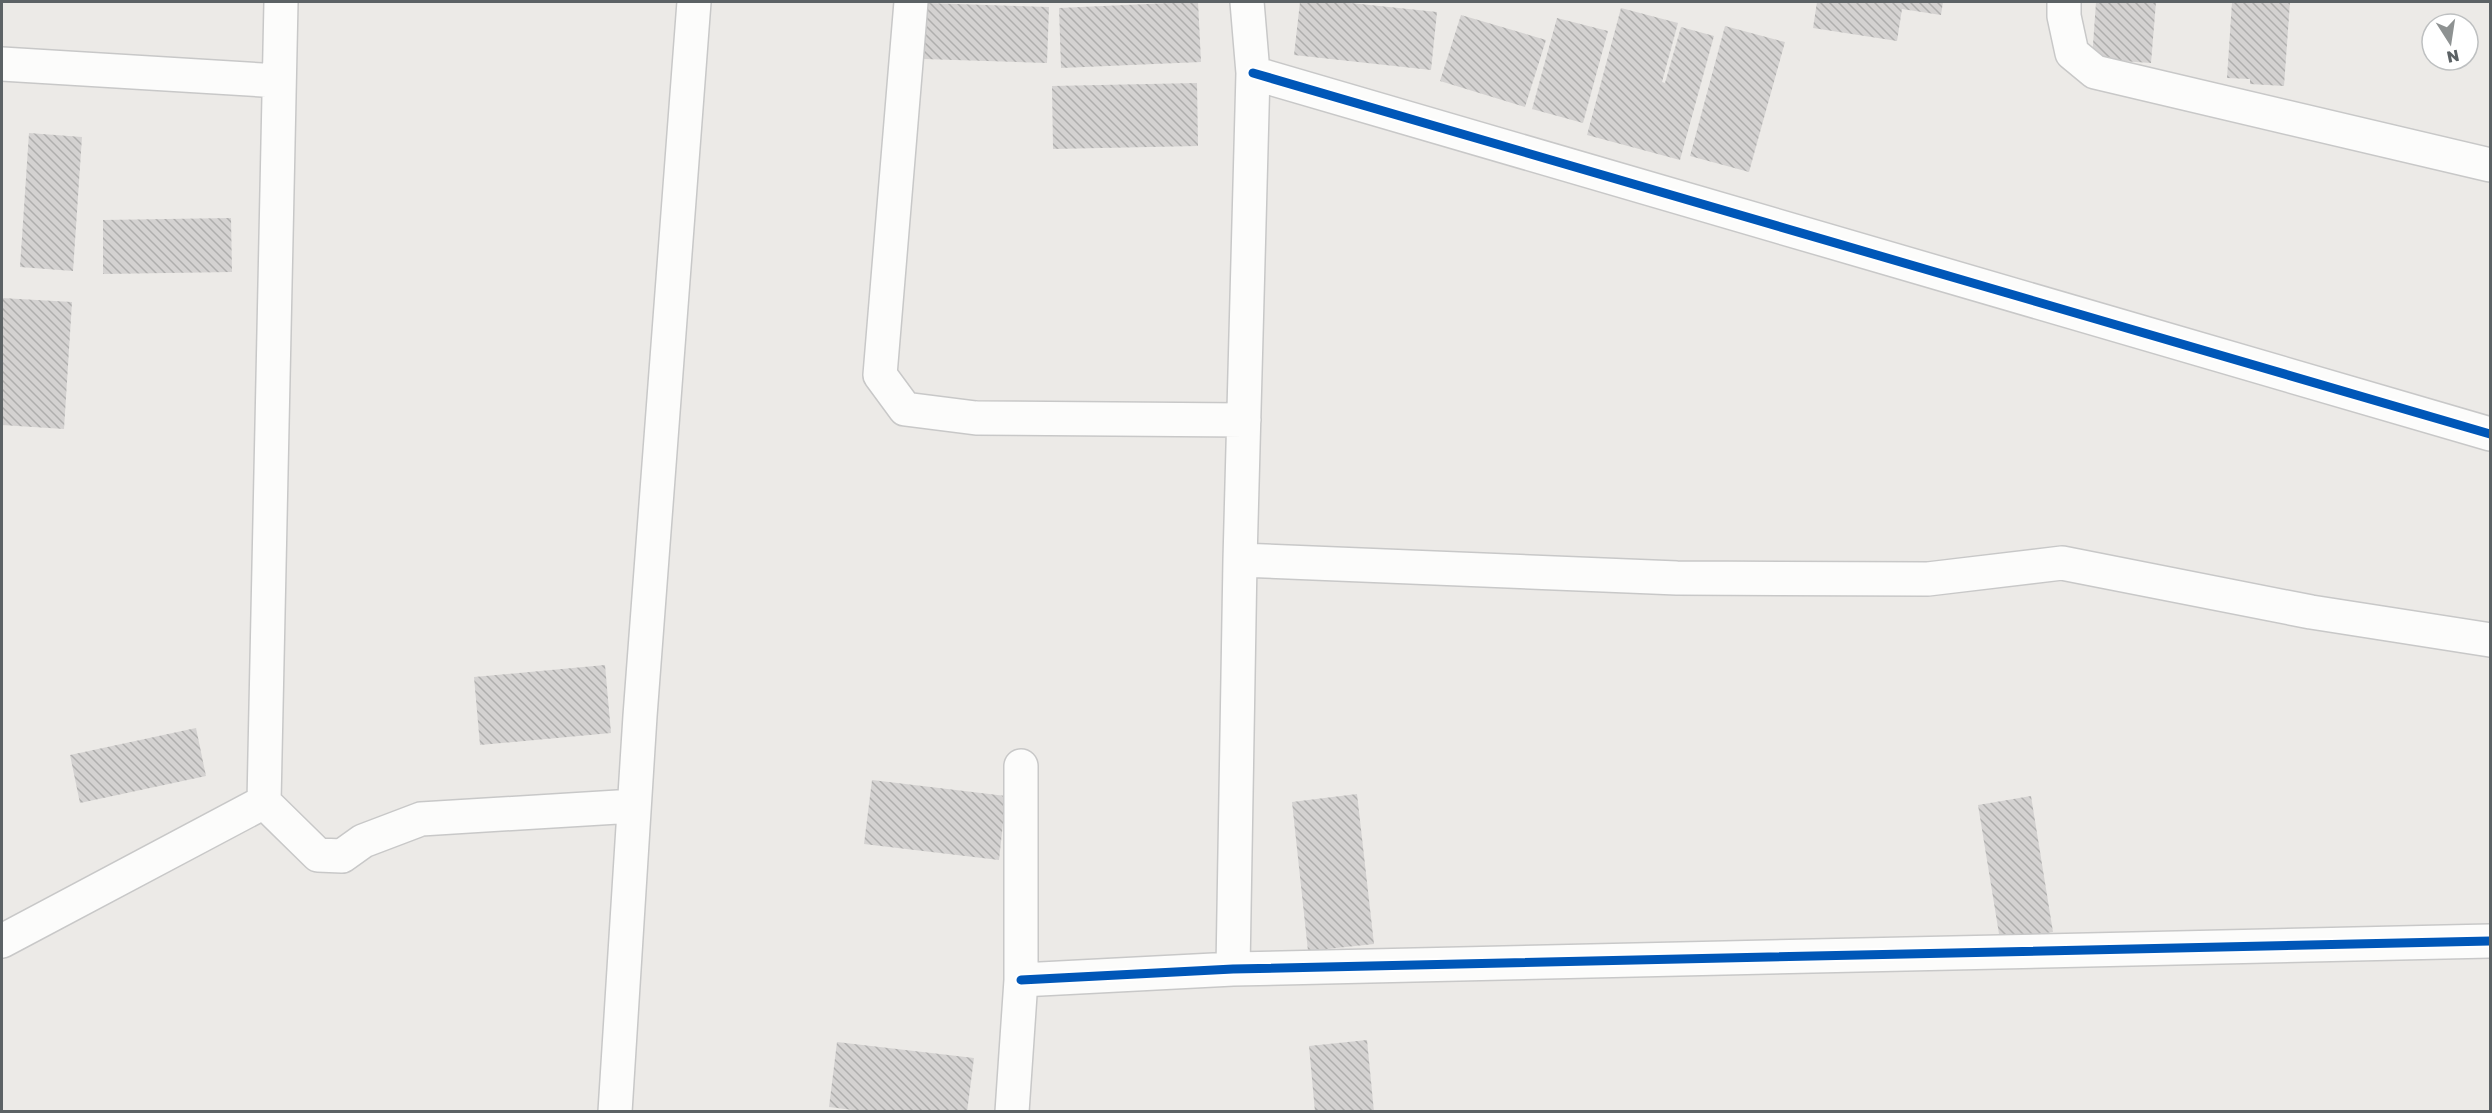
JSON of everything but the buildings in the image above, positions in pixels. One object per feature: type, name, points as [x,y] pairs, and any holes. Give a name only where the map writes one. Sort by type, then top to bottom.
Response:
[{"type":"street","points":[[281,2],[264,802],[318,855],[342,856],[363,841],[421,819],[634,806]]},
{"type":"street","points":[[615,1112],[634,806],[694,2]]},
{"type":"street","points":[[911,2],[880,375],[904,409],[976,418],[1244,420]]},
{"type":"street","points":[[1233,969],[1240,560],[1253,73],[1247,2]]},
{"type":"street","points":[[2064,2],[2064,16],[2072,53],[2095,72],[2490,165]]},
{"type":"street","points":[[2,64],[279,81]]},
{"type":"street","points":[[1253,73],[2490,434]]},
{"type":"street","points":[[1240,560],[1677,578],[1928,579],[2062,563],[2311,612],[2490,640]]},
{"type":"street","points":[[1012,1112],[1021,980],[1021,766]]},
{"type":"street","points":[[2,941],[264,802]]},
{"type":"street","points":[[1021,980],[1233,969],[2490,941]]},
{"type":"cycle path","points":[[1253,73],[2490,434]]},
{"type":"cycle path","points":[[1021,980],[1233,969],[2490,941]]}]
